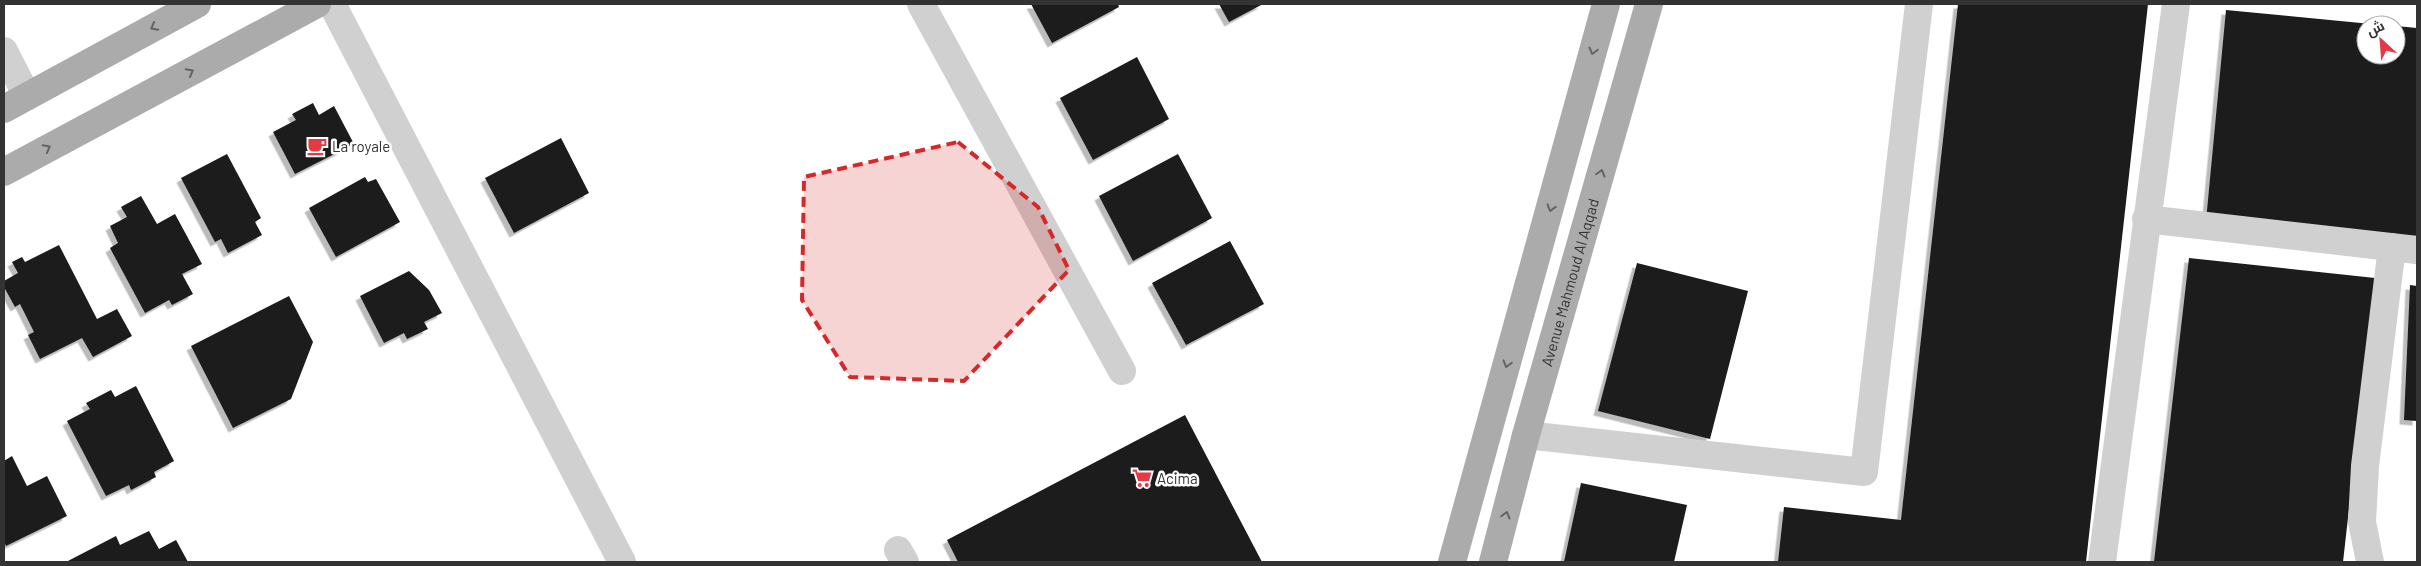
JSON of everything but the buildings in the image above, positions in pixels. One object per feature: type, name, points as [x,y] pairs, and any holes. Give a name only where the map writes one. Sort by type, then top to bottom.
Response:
[{"type":"main road","points":[[15,102],[197,4]]},
{"type":"main road","points":[[4,172],[317,4]]},
{"type":"main road","points":[[1452,562],[1606,4]]},
{"type":"main road","name":"Avenue Mahmoud Al Aqqad","points":[[1493,562],[1526,435],[1649,4]]},
{"type":"street","points":[[332,4],[622,562]]},
{"type":"street","points":[[921,4],[1122,371]]},
{"type":"street","points":[[1526,435],[1864,472],[1919,4]]},
{"type":"street","points":[[2102,562],[2176,4]]},
{"type":"street","points":[[4,51],[15,102]]},
{"type":"street","points":[[2146,219],[2404,248],[2365,466],[2362,522],[2370,562]]},
{"type":"highlighted area","points":[[958,142],[1038,207],[1069,270],[964,381],[850,377],[802,300],[804,177]]},
{"type":"place","name":"La royale","points":[[317,146]]},
{"type":"place","name":"Acima","points":[[1142,478]]}]
